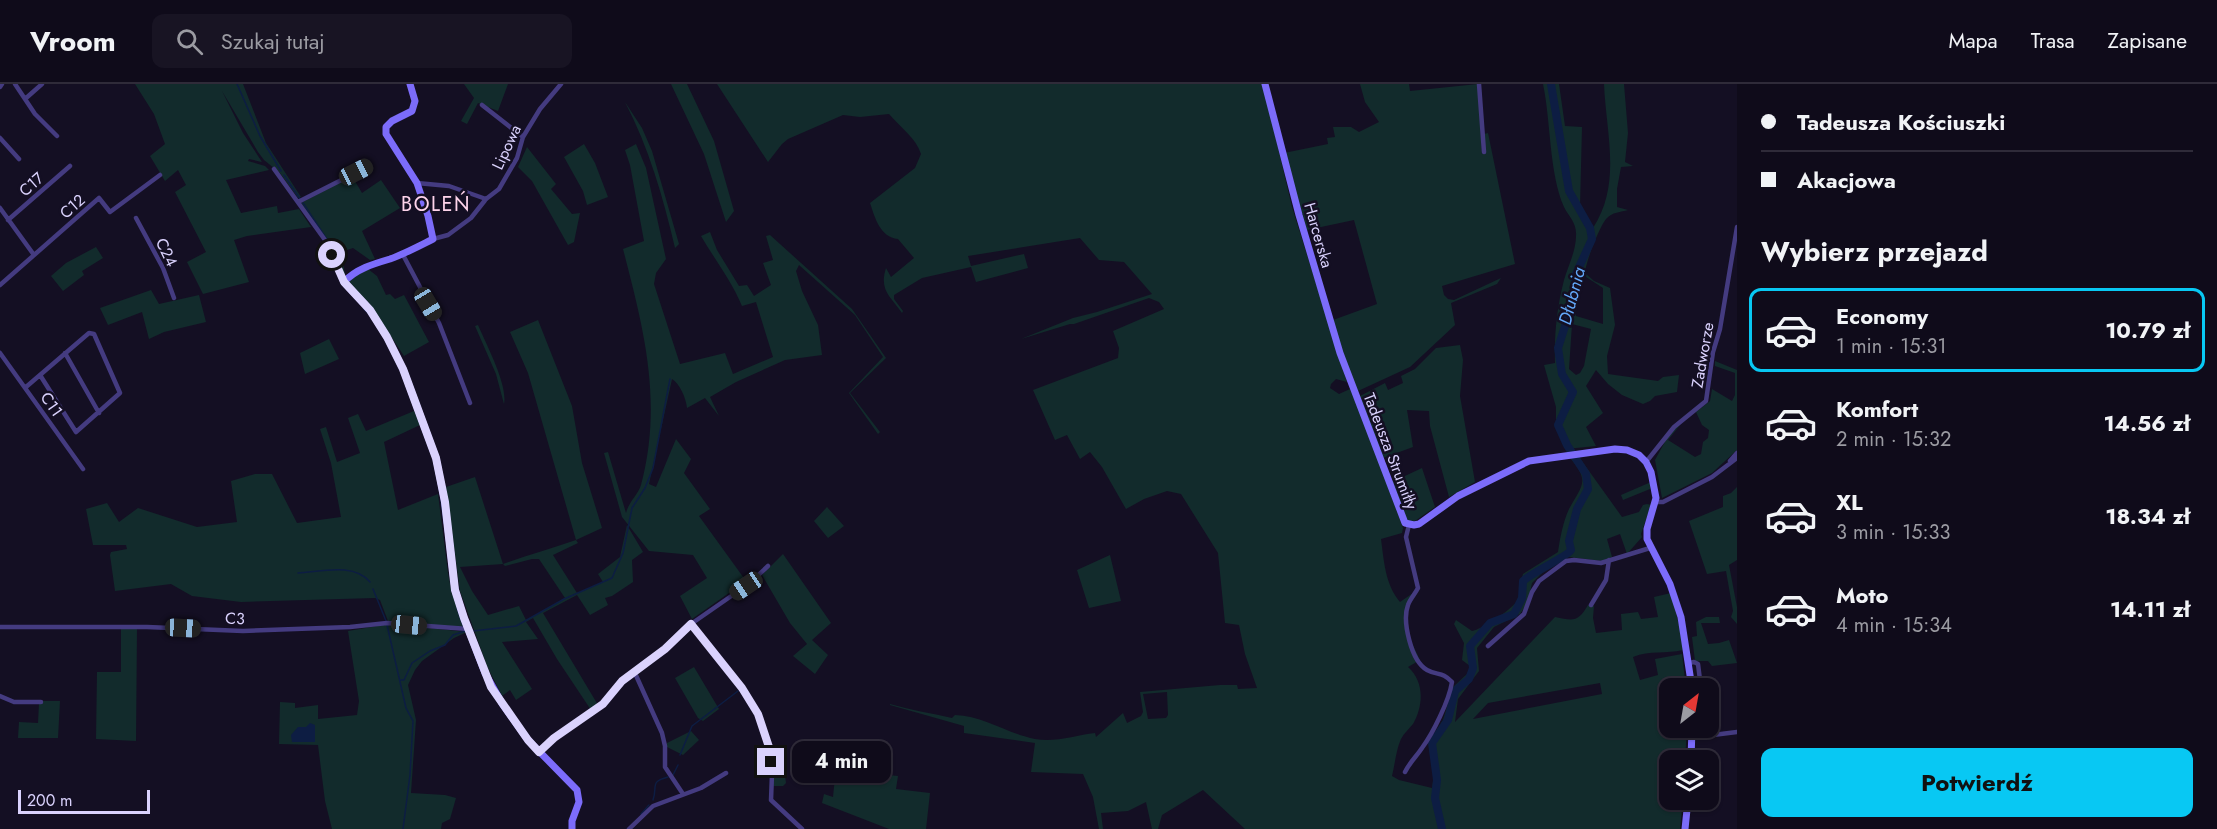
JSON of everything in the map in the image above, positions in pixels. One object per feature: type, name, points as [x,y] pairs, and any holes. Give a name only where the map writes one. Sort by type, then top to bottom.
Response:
[{"type":"street","points":[[15,84],[35,114],[57,136]]},
{"type":"street","points":[[25,99],[42,84]]},
{"type":"street","points":[[410,84],[415,100],[412,111],[392,121],[386,127],[386,134],[417,183],[433,239]]},
{"type":"street","name":"Lipowa","points":[[344,282],[351,275],[372,264],[448,235],[471,218],[486,199],[500,189],[518,158],[523,137],[540,109],[561,84]]},
{"type":"street","name":"Harcerska","points":[[1265,84],[1299,215],[1340,353],[1354,390]]},
{"type":"street","points":[[1479,84],[1484,152]]},
{"type":"street","points":[[482,105],[523,137]]},
{"type":"street","points":[[0,138],[19,159]]},
{"type":"street","name":"C17","points":[[8,220],[70,166]]},
{"type":"street","points":[[298,202],[367,167]]},
{"type":"street","points":[[274,168],[325,240],[344,282],[370,310],[403,369],[434,451],[445,502],[455,590],[468,629],[491,687],[528,740],[579,794],[572,829]]},
{"type":"street","name":"C12","points":[[0,285],[99,198],[110,212],[160,175]]},
{"type":"street","points":[[417,183],[449,186],[486,199]]},
{"type":"street","points":[[0,208],[34,255]]},
{"type":"street","name":"C24","points":[[136,218],[163,268],[174,298]]},
{"type":"street","name":"Zadworze","points":[[1646,462],[1674,427],[1706,401],[1737,227]]},
{"type":"street","points":[[402,253],[443,332],[470,403]]},
{"type":"street","points":[[26,387],[65,353],[89,333],[94,334],[120,393],[76,432],[40,375]]},
{"type":"street","name":"C11","points":[[0,353],[83,469]]},
{"type":"street","points":[[65,353],[99,413]]},
{"type":"street","name":"Tadeusza Strumiłły","points":[[1354,390],[1402,518],[1409,525],[1419,524],[1458,496],[1522,463],[1542,458],[1624,449],[1639,455],[1646,462]]},
{"type":"street","points":[[1656,502],[1663,502],[1712,477],[1737,453]]},
{"type":"street","points":[[1728,463],[1737,458]]},
{"type":"street","points":[[1646,462],[1652,476],[1656,502],[1647,529],[1647,538],[1650,548],[1666,575],[1681,617],[1691,678]]},
{"type":"street","points":[[1405,772],[1412,758],[1422,749],[1444,707],[1452,682],[1445,674],[1428,670],[1418,662],[1407,632],[1405,624],[1408,605],[1418,588],[1406,537],[1409,525]]},
{"type":"street","points":[[1488,646],[1524,614],[1532,592],[1549,572],[1566,561],[1601,563],[1650,548]]},
{"type":"street","points":[[1591,605],[1606,580],[1609,560]]},
{"type":"street","points":[[539,752],[554,738],[603,704],[634,670],[665,649],[691,624],[750,583],[768,566]]},
{"type":"street","name":"C3","points":[[0,627],[147,627],[243,631],[350,627],[387,623],[468,629]]},
{"type":"street","points":[[691,624],[760,713],[770,750],[771,800],[802,829]]},
{"type":"street","points":[[1689,663],[1698,664],[1700,678]]},
{"type":"street","points":[[634,670],[662,733],[665,746],[665,767],[683,794]]},
{"type":"street","points":[[0,696],[14,702],[41,702]]},
{"type":"street","points":[[1719,734],[1737,732]]},
{"type":"street","points":[[629,829],[653,806],[701,789],[726,773]]},
{"type":"street","points":[[1685,829],[1687,810]]},
{"type":"green space","points":[[135,84],[243,84],[266,143],[301,197],[298,198],[280,173],[258,152],[222,91],[243,133],[262,162],[249,159],[248,161],[265,166],[269,170],[226,180],[241,213],[277,206],[278,213],[299,209],[311,227],[234,240],[249,282],[203,294],[187,262],[206,252],[175,192],[186,185],[178,170],[165,181],[150,156],[165,144],[154,114]]},
{"type":"green space","points":[[464,84],[508,84],[498,111],[478,103],[467,124],[461,121],[474,98]]},
{"type":"green space","points":[[671,84],[687,84],[714,141],[734,211],[726,222],[704,154]]},
{"type":"green space","points":[[717,84],[1263,84],[1292,207],[1347,382],[1336,379],[1330,388],[1339,394],[1350,389],[1403,528],[1402,533],[1381,539],[1386,572],[1395,595],[1400,602],[1413,593],[1405,620],[1408,634],[1420,660],[1408,667],[1417,679],[1421,694],[1417,717],[1399,743],[1392,776],[1399,780],[1432,788],[1434,774],[1429,749],[1431,739],[1443,720],[1453,687],[1468,673],[1470,666],[1462,660],[1464,643],[1454,624],[1456,620],[1472,631],[1498,618],[1519,598],[1523,574],[1558,552],[1565,519],[1582,484],[1580,473],[1570,458],[1579,457],[1622,517],[1639,512],[1643,505],[1651,505],[1642,537],[1627,554],[1620,534],[1607,539],[1612,557],[1602,561],[1569,557],[1546,569],[1532,583],[1528,602],[1520,614],[1494,627],[1477,648],[1479,671],[1458,699],[1455,722],[1555,617],[1575,619],[1588,605],[1594,606],[1593,618],[1596,633],[1622,630],[1621,614],[1638,612],[1641,619],[1658,617],[1654,597],[1671,593],[1683,650],[1633,657],[1640,680],[1658,675],[1655,659],[1682,654],[1685,678],[1659,678],[1659,738],[1686,738],[1686,750],[1659,750],[1659,810],[1682,810],[1680,829],[1245,829],[1203,790],[1162,815],[1158,829],[1152,829],[1146,802],[1128,811],[1101,813],[1103,829],[1099,829],[1093,797],[1083,774],[1031,772],[1035,743],[964,733],[964,726],[890,705],[952,718],[955,715],[976,718],[1025,737],[1050,740],[1095,733],[1096,737],[1123,713],[1127,723],[1141,716],[1143,712],[1140,692],[1220,685],[1237,685],[1238,689],[1257,688],[1245,654],[1239,625],[1225,623],[1218,553],[1181,494],[1167,491],[1144,499],[1126,509],[1102,467],[1090,452],[1080,459],[1067,435],[1055,440],[1033,390],[1118,358],[1119,348],[1113,331],[1164,309],[1159,302],[1149,298],[1074,324],[1021,339],[1073,318],[1152,294],[1124,262],[1099,260],[1080,238],[968,256],[971,266],[1024,254],[1028,268],[976,282],[971,267],[922,278],[894,295],[902,313],[887,292],[884,276],[886,268],[891,277],[914,258],[898,239],[883,231],[870,203],[915,168],[921,154],[912,138],[889,114],[860,117],[843,115],[788,139],[768,162]],"holes":[[[1600,683],[1602,694],[1473,719],[1488,703]],[[1167,692],[1168,715],[1166,718],[1148,719],[1143,694]]]},
{"type":"green space","points":[[1360,84],[1409,84],[1410,91],[1478,84],[1482,154],[1485,154],[1484,134],[1488,133],[1515,264],[1442,286],[1444,295],[1454,300],[1501,278],[1497,284],[1451,303],[1455,325],[1410,367],[1358,391],[1344,358],[1333,320],[1377,304],[1354,220],[1307,230],[1284,153],[1328,144],[1327,138],[1335,137],[1333,127],[1351,127],[1359,132],[1379,122],[1365,102]]},
{"type":"green space","points":[[1543,84],[1559,84],[1565,126],[1582,127],[1580,207],[1593,228],[1602,211],[1610,176],[1604,84],[1624,84],[1628,133],[1625,162],[1633,166],[1621,167],[1617,207],[1628,210],[1606,219],[1593,245],[1585,273],[1594,281],[1610,288],[1615,325],[1607,356],[1608,374],[1658,381],[1663,377],[1679,375],[1677,392],[1655,396],[1643,404],[1622,395],[1596,370],[1586,386],[1603,413],[1586,427],[1596,446],[1566,449],[1556,422],[1556,407],[1544,365],[1555,363],[1560,300],[1576,242],[1574,224],[1559,194]],"holes":[[[1580,273],[1603,288],[1603,324],[1576,316],[1577,281]],[[1572,324],[1591,329],[1584,366],[1576,375],[1569,369]]]},
{"type":"green space","points":[[625,102],[642,128],[652,151],[679,244],[675,248],[654,173]]},
{"type":"green space","points":[[584,144],[595,163],[608,197],[587,205],[583,191],[564,157]]},
{"type":"green space","points":[[636,144],[646,168],[666,259],[656,273],[654,284],[680,364],[725,353],[733,374],[773,357],[756,302],[742,306],[701,236],[710,232],[717,250],[739,286],[747,285],[754,296],[771,285],[763,263],[773,260],[766,236],[770,235],[852,309],[886,358],[850,393],[880,432],[878,434],[849,393],[883,357],[855,315],[799,265],[796,271],[802,291],[818,325],[822,355],[785,360],[736,382],[710,397],[719,416],[705,398],[687,408],[678,384],[672,379],[649,484],[656,487],[676,439],[691,459],[684,473],[710,509],[699,516],[746,581],[692,619],[680,596],[707,578],[693,555],[649,551],[622,517],[604,453],[608,452],[626,513],[641,485],[647,454],[651,395],[644,337],[623,249],[644,241],[630,165],[625,150]]},
{"type":"green space","points":[[527,147],[556,184],[551,189],[572,214],[580,213],[574,242],[568,245],[532,181],[518,167]]},
{"type":"green space","points":[[352,176],[362,193],[381,180],[400,208],[362,231],[375,259],[370,260],[353,248],[347,250],[342,258],[345,274],[342,275],[332,253],[301,203]]},
{"type":"green space","points":[[96,247],[103,258],[82,271],[84,275],[63,291],[51,276],[66,263]]},
{"type":"green space","points":[[368,269],[377,276],[386,295],[390,294],[395,299],[404,295],[429,342],[404,356],[368,302],[348,282]]},
{"type":"green space","points":[[151,290],[159,304],[199,295],[206,322],[164,332],[149,339],[142,312],[108,325],[100,308]]},
{"type":"green space","points":[[538,320],[572,406],[582,463],[602,528],[576,540],[528,373],[510,332]]},
{"type":"green space","points":[[478,325],[500,376],[504,404],[496,374],[475,326]]},
{"type":"green space","points":[[329,339],[339,359],[305,374],[300,353]]},
{"type":"green space","points":[[1460,345],[1463,360],[1460,396],[1475,482],[1449,497],[1430,426],[1429,411],[1407,410],[1413,447],[1383,458],[1360,396],[1385,383],[1388,390],[1403,383],[1401,376],[1415,369],[1436,348]]},
{"type":"green space","points":[[1715,361],[1737,370],[1737,450],[1712,473],[1662,498],[1655,460],[1667,438],[1679,423],[1680,425],[1668,440],[1695,457],[1701,454],[1703,442],[1708,438],[1709,430],[1702,425],[1696,412],[1710,401],[1712,389],[1732,401],[1735,395],[1735,373],[1715,366]]},
{"type":"green space","points":[[414,411],[420,425],[384,442],[398,510],[438,494],[452,595],[454,595],[465,626],[461,628],[388,621],[380,600],[375,598],[241,602],[192,596],[171,584],[115,591],[110,555],[111,552],[127,549],[126,545],[93,545],[86,509],[107,503],[119,522],[138,508],[197,527],[237,522],[231,481],[255,474],[272,474],[297,523],[341,517],[331,463],[320,429],[326,427],[337,462],[360,453],[348,418],[358,414],[366,431]]},
{"type":"green space","points":[[1422,468],[1435,507],[1415,521],[1409,522],[1392,482]]},
{"type":"green space","points":[[475,477],[503,564],[576,540],[578,543],[553,555],[577,593],[603,582],[598,574],[620,557],[627,525],[643,552],[632,560],[633,582],[605,598],[608,605],[590,615],[577,595],[543,613],[598,705],[591,710],[533,618],[526,622],[538,639],[502,642],[532,689],[516,700],[510,690],[502,696],[487,666],[460,591],[446,487]],"holes":[[[539,559],[565,598],[526,620],[519,606],[488,615],[460,567],[503,564],[505,566]]]},
{"type":"green space","points":[[1651,482],[1650,489],[1623,500],[1621,495]]},
{"type":"green space","points":[[1737,487],[1737,560],[1729,565],[1737,607],[1737,624],[1731,617],[1733,611],[1726,571],[1707,574],[1689,521],[1723,507],[1723,496],[1731,493]]},
{"type":"green space","points":[[827,507],[844,526],[828,538],[814,521]]},
{"type":"green space","points":[[783,554],[831,623],[812,640],[828,655],[815,674],[793,656],[807,644],[790,623],[762,575]]},
{"type":"green space","points":[[1110,555],[1121,601],[1089,608],[1077,570]]},
{"type":"green space","points":[[1706,617],[1719,617],[1720,623],[1701,623],[1708,644],[1729,640],[1737,663],[1712,666],[1708,661],[1695,661],[1692,637],[1697,636],[1696,622]]},
{"type":"green space","points":[[389,624],[467,632],[454,638],[422,661],[408,685],[416,720],[411,793],[456,798],[450,819],[442,823],[441,829],[332,829],[325,801],[318,745],[279,744],[280,702],[295,703],[295,708],[318,705],[318,719],[357,715],[359,701],[348,631]]},
{"type":"green space","points":[[121,628],[137,628],[136,741],[96,739],[97,672],[121,672]]},
{"type":"green space","points":[[694,667],[719,709],[703,721],[698,718],[675,678]]},
{"type":"green space","points":[[60,701],[58,738],[18,738],[19,722],[38,723],[39,703]]},
{"type":"green space","points":[[691,731],[699,740],[683,755],[667,747],[667,743]]},
{"type":"green space","points":[[783,760],[786,783],[783,786],[772,786],[773,762]]},
{"type":"green space","points":[[827,769],[898,776],[896,789],[930,793],[926,829],[889,829],[822,803],[824,794],[833,797],[835,777]]},
{"type":"water","points":[[310,723],[315,725],[315,742],[292,742],[291,735],[298,727],[306,727]]},
{"type":"waterway","points":[[237,84],[260,136],[281,171]]},
{"type":"waterway","name":"Dłubnia","points":[[1442,829],[1435,798],[1437,780],[1432,743],[1448,720],[1455,691],[1469,679],[1473,668],[1470,646],[1490,623],[1514,614],[1522,598],[1523,581],[1571,550],[1569,541],[1577,509],[1588,489],[1586,474],[1567,445],[1558,425],[1573,392],[1562,374],[1558,348],[1575,295],[1575,276],[1592,239],[1590,228],[1569,191],[1551,84]]},
{"type":"waterway","points":[[284,175],[300,199]]},
{"type":"waterway","points":[[303,203],[334,250],[341,271]]},
{"type":"waterway","points":[[363,308],[370,315]]},
{"type":"waterway","points":[[473,631],[516,626],[564,599],[612,578],[623,553],[632,508],[645,488],[653,468],[670,379]]},
{"type":"waterway","points":[[441,501],[444,523]]},
{"type":"waterway","points":[[298,573],[346,570],[355,572],[370,582]]},
{"type":"waterway","points":[[373,589],[386,621]]},
{"type":"waterway","points":[[457,608],[463,626]]},
{"type":"waterway","points":[[387,625],[406,708],[413,721],[410,775],[403,829]]},
{"type":"waterway","points":[[401,680],[404,680],[412,663],[430,651],[445,645],[453,635],[465,631]]},
{"type":"waterway","points":[[680,755],[692,726],[738,691]]},
{"type":"waterway","points":[[673,775],[678,765]]},
{"type":"waterway","points":[[653,800],[656,783],[668,777]]},
{"type":"waterway","points":[[641,814],[649,805]]},
{"type":"district","name":"BOLEŃ","points":[[436,204]]},
{"type":"route","points":[[332,255],[344,282],[370,310],[403,369],[436,458],[445,502],[455,590],[460,606],[491,687],[528,740],[539,752],[554,738],[603,704],[634,670],[657,656],[691,624],[742,688],[758,714],[770,750],[771,762]]}]
